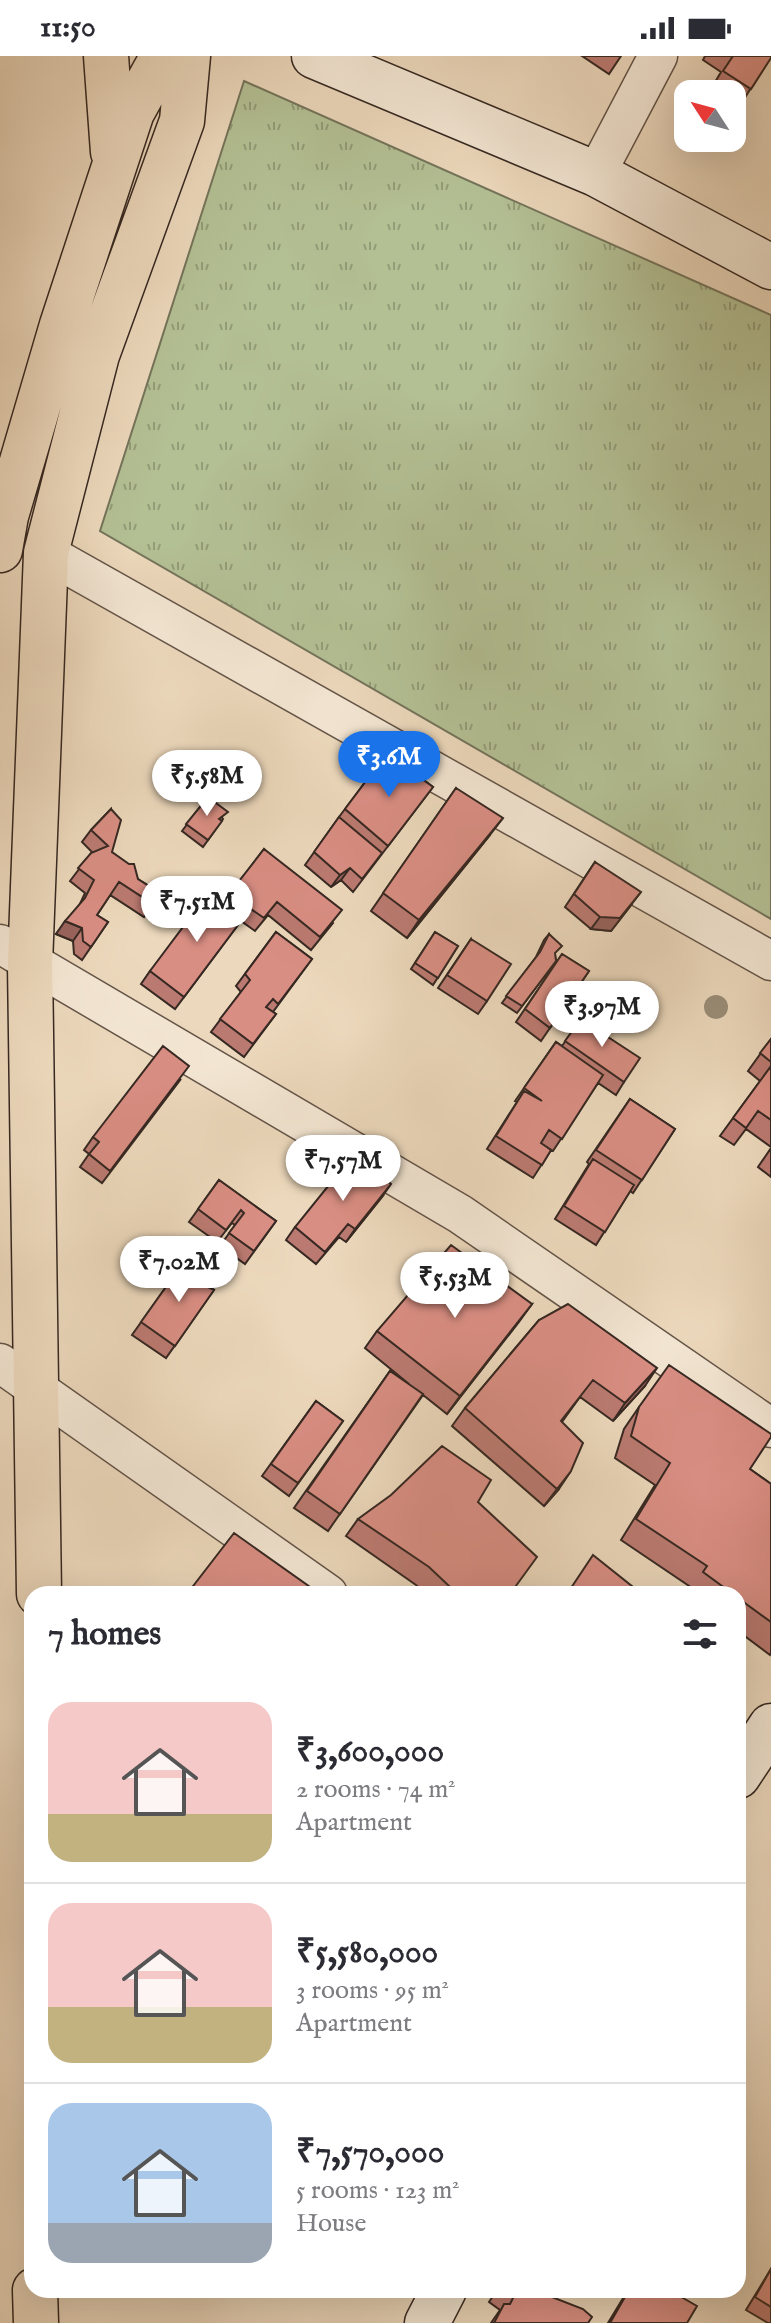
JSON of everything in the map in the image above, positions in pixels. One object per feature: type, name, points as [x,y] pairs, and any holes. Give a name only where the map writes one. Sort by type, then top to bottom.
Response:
[{"type":"main road","points":[[106,56],[114,166]]},
{"type":"main road","points":[[0,550],[62,325],[114,166],[132,112],[163,56]]},
{"type":"main road","points":[[38,1586],[17,1375],[15,954],[46,553],[97,355],[182,121],[188,56]]},
{"type":"main road","points":[[314,56],[596,174],[771,267]]},
{"type":"main road","points":[[746,1764],[771,1726]]},
{"type":"main road","points":[[35,2298],[36,2323]]},
{"type":"main road","points":[[427,2323],[440,2298]]},
{"type":"street","points":[[596,174],[658,56]]},
{"type":"street","points":[[46,553],[771,961]]},
{"type":"street","points":[[15,954],[460,1214],[771,1428]]},
{"type":"street","points":[[17,1375],[317,1586]]},
{"type":"green space","points":[[244,81],[771,315],[771,919],[100,531]]},
{"type":"building","points":[[733,56],[771,56],[751,89],[746,86],[746,80],[737,80],[723,71]]},
{"type":"building","points":[[387,753],[433,787],[388,846],[345,809]]},
{"type":"building","points":[[456,788],[503,818],[419,920],[383,893]]},
{"type":"building","points":[[208,797],[228,812],[219,819],[222,821],[208,840],[186,824]]},
{"type":"building","points":[[111,809],[121,820],[112,852],[134,864],[138,879],[160,893],[153,904],[119,882],[97,915],[108,922],[91,947],[83,941],[82,928],[65,921],[85,898],[94,880],[78,868],[91,853],[108,846],[91,830]]},
{"type":"building","points":[[339,817],[382,853],[362,879],[350,868],[340,875],[314,852]]},
{"type":"building","points":[[264,849],[342,910],[320,937],[277,902],[264,918],[229,894]]},
{"type":"building","points":[[595,862],[641,892],[620,918],[600,917],[574,894]]},
{"type":"building","points":[[210,891],[244,917],[184,997],[150,971]]},
{"type":"building","points":[[276,932],[312,959],[278,1004],[273,999],[266,1007],[276,1014],[253,1044],[220,1019],[250,980],[245,974]]},
{"type":"building","points":[[435,932],[458,946],[438,978],[415,963]]},
{"type":"building","points":[[549,934],[562,946],[555,953],[556,961],[522,1006],[506,996],[540,952]]},
{"type":"building","points":[[471,939],[511,964],[487,1001],[447,975]]},
{"type":"building","points":[[562,954],[589,971],[550,1028],[525,1009]]},
{"type":"building","points":[[584,1015],[609,1032],[608,1037],[640,1058],[624,1082],[565,1041]]},
{"type":"building","points":[[771,1039],[771,1062],[760,1053]]},
{"type":"building","points":[[556,1042],[603,1075],[562,1139],[549,1130],[541,1143],[551,1150],[542,1165],[496,1136],[524,1091],[542,1101],[524,1088]]},
{"type":"building","points":[[163,1046],[189,1066],[110,1171],[89,1154],[99,1142],[93,1137]]},
{"type":"building","points":[[771,1066],[771,1120],[758,1111],[746,1128],[733,1118]]},
{"type":"building","points":[[630,1099],[675,1129],[642,1180],[596,1150]]},
{"type":"building","points":[[354,1154],[391,1184],[355,1229],[348,1224],[325,1252],[295,1227]]},
{"type":"building","points":[[593,1159],[634,1185],[605,1232],[564,1206]]},
{"type":"building","points":[[219,1180],[276,1221],[254,1251],[229,1233],[244,1213],[241,1210],[226,1230],[198,1209]]},
{"type":"building","points":[[451,1245],[532,1304],[460,1396],[377,1331]]},
{"type":"building","points":[[183,1263],[213,1283],[208,1287],[214,1290],[175,1346],[141,1322]]},
{"type":"building","points":[[568,1304],[657,1368],[625,1403],[593,1380],[561,1421],[583,1443],[571,1471],[557,1489],[465,1408],[539,1320]]},
{"type":"building","points":[[669,1365],[771,1434],[750,1469],[771,1484],[771,1622],[746,1604],[746,1586],[722,1586],[703,1572],[707,1566],[636,1519],[670,1463],[631,1436],[639,1407]]},
{"type":"building","points":[[390,1371],[423,1394],[340,1514],[307,1491]]},
{"type":"building","points":[[316,1401],[343,1421],[298,1483],[271,1464]]},
{"type":"building","points":[[442,1446],[491,1480],[478,1502],[537,1557],[516,1586],[449,1586],[429,1567],[358,1519],[391,1495]]},
{"type":"building","points":[[234,1533],[309,1586],[193,1586]]},
{"type":"building","points":[[593,1555],[632,1586],[572,1586]]},
{"type":"building","points":[[771,2269],[771,2307],[755,2297]]},
{"type":"building","points":[[513,2298],[555,2298],[583,2309],[592,2317],[588,2323],[494,2323],[504,2304],[510,2304]]},
{"type":"building","points":[[624,2298],[683,2298],[697,2306],[687,2323],[610,2323]]}]
